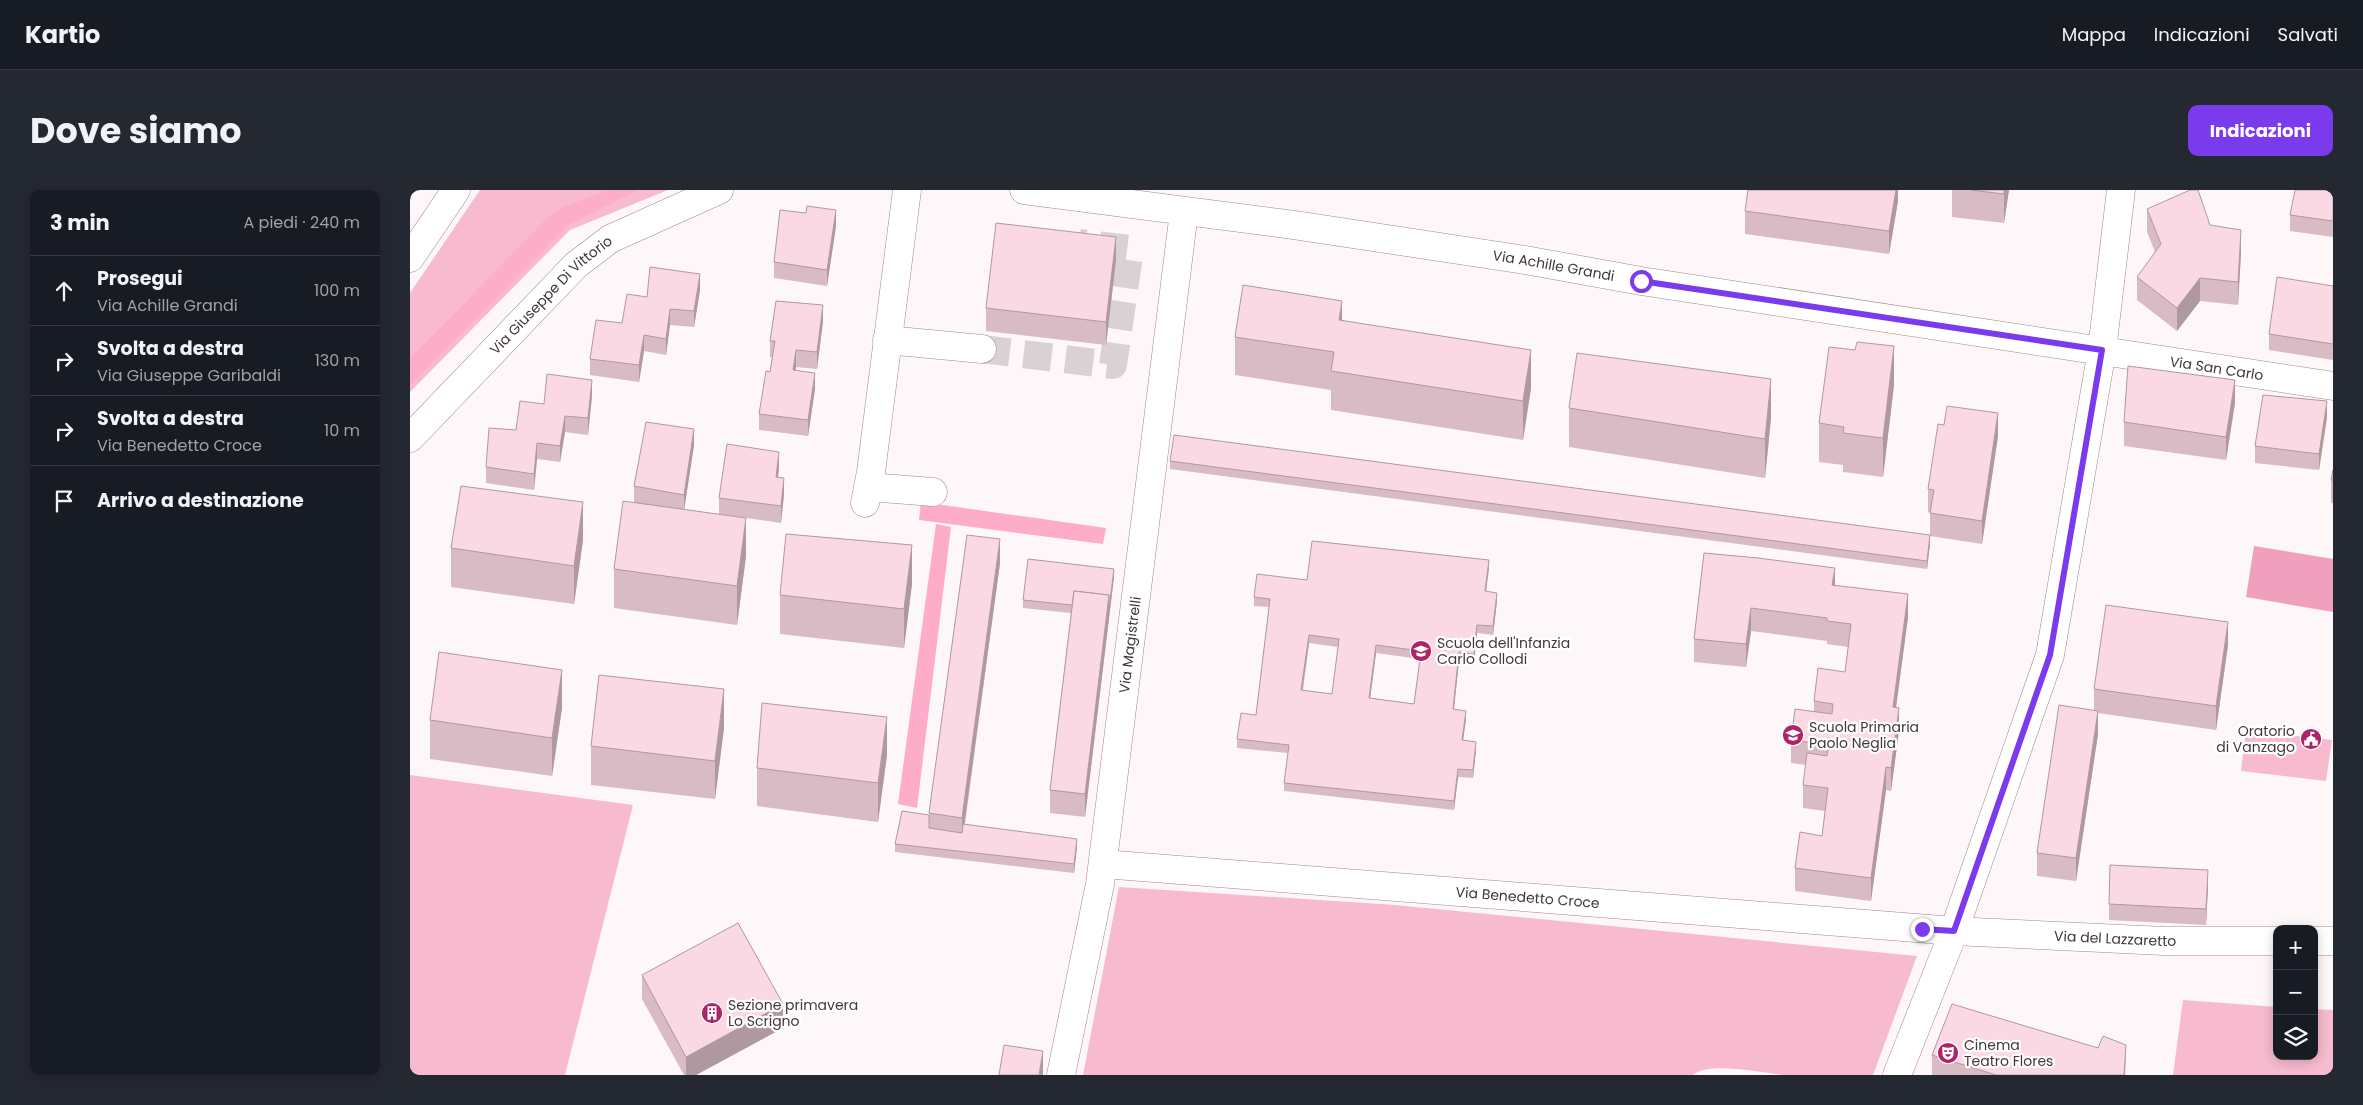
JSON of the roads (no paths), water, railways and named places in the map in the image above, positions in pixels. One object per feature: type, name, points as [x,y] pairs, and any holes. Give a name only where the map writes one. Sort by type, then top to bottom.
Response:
[{"type":"street","points":[[410,258],[456,190]]},
{"type":"street","name":"Via Giuseppe Di Vittorio","points":[[410,438],[576,265],[610,239],[719,190]]},
{"type":"street","points":[[907,190],[868,487],[933,492]]},
{"type":"street","points":[[1024,190],[1184,212]]},
{"type":"street","points":[[1897,1075],[1954,931],[2050,655],[2102,350],[2121,190]]},
{"type":"street","name":"Via Achille Grandi","points":[[1184,212],[1294,224],[1525,260],[1641,281],[2102,350]]},
{"type":"street","name":"Via Magistrelli","points":[[1061,1075],[1093,921],[1102,864],[1184,212]]},
{"type":"street","points":[[887,340],[982,349]]},
{"type":"street","name":"Via San Carlo","points":[[2102,350],[2333,386]]},
{"type":"street","name":"Via Benedetto Croce","points":[[1102,864],[1954,931]]},
{"type":"street","name":"Via del Lazzaretto","points":[[1954,931],[2164,941],[2273,941]]},
{"type":"street","points":[[2318,941],[2333,941]]},
{"type":"tunnel","points":[[982,349],[1113,365],[1130,249],[1079,243]]},
{"type":"place","name":"Scuola dell'Infanzia Carlo Collodi","points":[[1421,651]]},
{"type":"place","name":"Scuola Primaria Paolo Neglia","points":[[1793,735]]},
{"type":"place","name":"Oratorio di Vanzago","points":[[2311,739]]},
{"type":"place","name":"Sezione primavera Lo Scrigno","points":[[712,1013]]},
{"type":"place","name":"Cinema Teatro Flores","points":[[1948,1053]]}]
